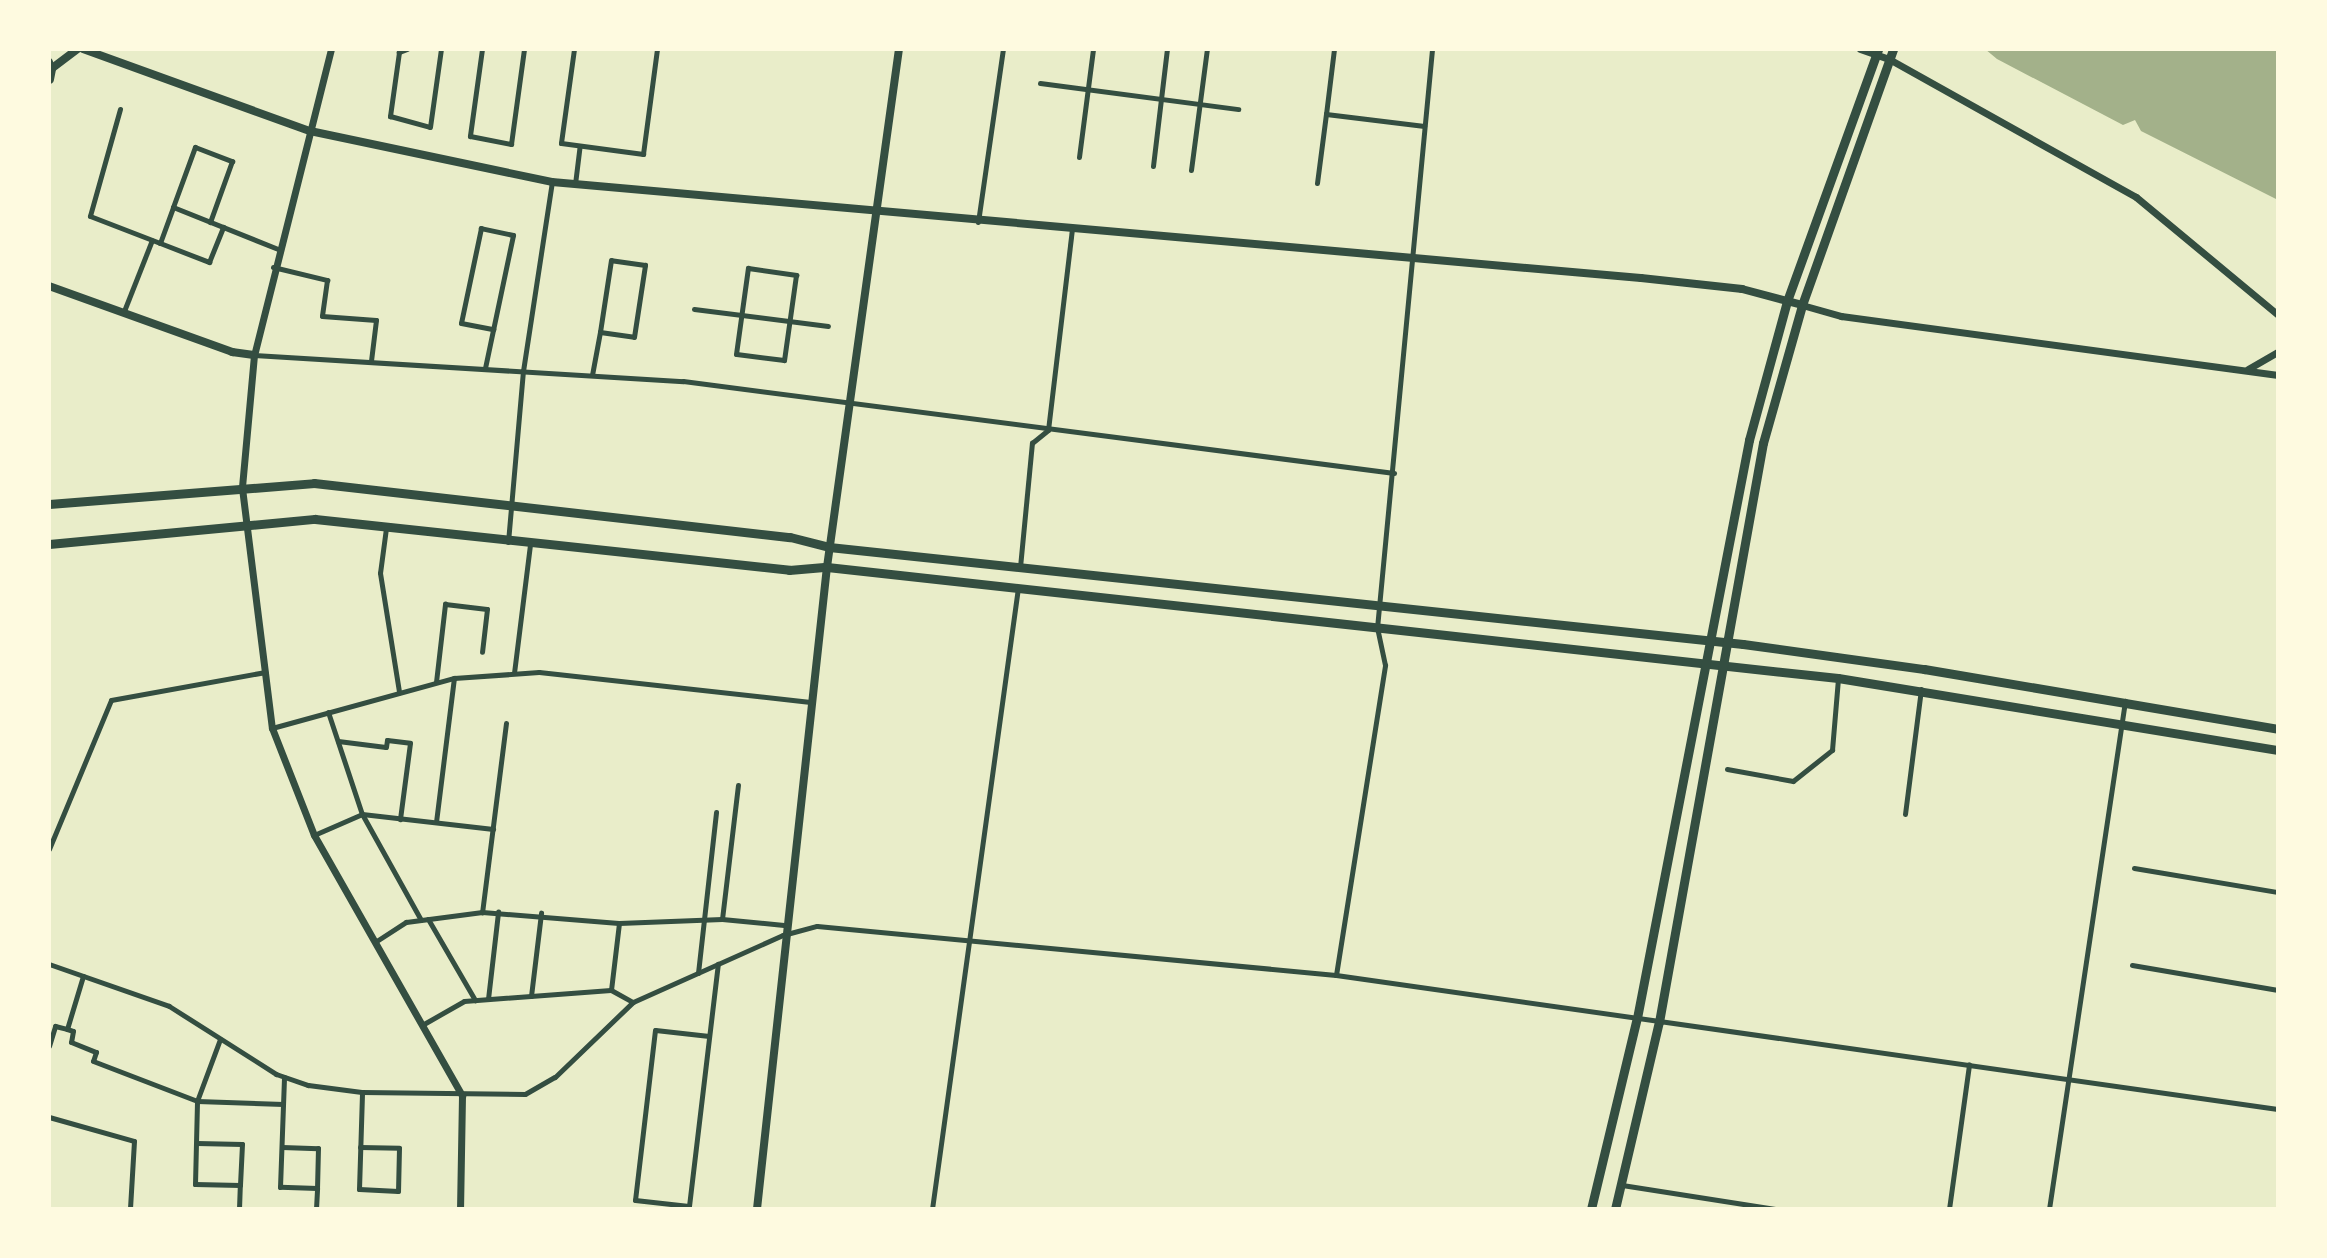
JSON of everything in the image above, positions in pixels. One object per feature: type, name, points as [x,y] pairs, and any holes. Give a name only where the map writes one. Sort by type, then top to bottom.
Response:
[{"type":"main road","points":[[49,79],[50,65],[81,49],[310,131],[552,182],[875,214],[1742,289],[1802,305]]},
{"type":"main road","points":[[757,1209],[784,930],[810,702],[829,547],[899,49]]},
{"type":"main road","points":[[1591,1209],[1637,1018],[1709,664],[1749,440],[1787,301],[1877,51]]},
{"type":"main road","points":[[1615,1209],[1659,1022],[1729,645],[1763,443],[1802,305],[1891,54]]},
{"type":"main road","points":[[49,286],[232,352],[254,355]]},
{"type":"main road","points":[[49,504],[314,483],[790,537],[829,547],[1712,642],[1924,668],[2278,729]]},
{"type":"main road","points":[[49,544],[315,519],[530,545],[789,570],[827,567],[1838,678],[2122,721],[2278,750]]},
{"type":"street","points":[[331,49],[278,249],[254,355],[242,488],[272,728],[314,835],[462,1096],[460,1209]]},
{"type":"street","points":[[407,49],[399,52],[390,116],[429,127],[441,49]]},
{"type":"street","points":[[482,49],[470,136],[511,144],[524,49]]},
{"type":"street","points":[[574,49],[561,143],[643,154],[657,49]]},
{"type":"street","points":[[978,222],[1003,49]]},
{"type":"street","points":[[1079,158],[1093,49]]},
{"type":"street","points":[[1153,166],[1167,49]]},
{"type":"street","points":[[1191,170],[1207,49]]},
{"type":"street","points":[[1317,183],[1334,49]]},
{"type":"street","points":[[1336,975],[1385,665],[1377,628],[1394,473],[1411,259],[1432,49]]},
{"type":"street","points":[[1860,49],[1891,54],[2136,197],[2278,315]]},
{"type":"street","points":[[1040,83],[1238,109]]},
{"type":"street","points":[[120,109],[90,216],[209,262],[223,227]]},
{"type":"street","points":[[1326,114],[1424,126]]},
{"type":"street","points":[[575,184],[580,146]]},
{"type":"street","points":[[160,243],[195,147],[232,161],[210,222]]},
{"type":"street","points":[[508,542],[523,370],[552,182]]},
{"type":"street","points":[[173,207],[278,249]]},
{"type":"street","points":[[485,368],[513,235],[481,228],[461,323],[493,329]]},
{"type":"street","points":[[1020,568],[1032,443],[1048,430],[1072,230]]},
{"type":"street","points":[[124,311],[152,240]]},
{"type":"street","points":[[592,375],[611,260],[645,265],[634,337],[600,332]]},
{"type":"street","points":[[274,267],[327,280],[322,316],[376,320],[371,361]]},
{"type":"street","points":[[748,268],[796,275],[784,360],[736,354],[741,315],[748,268]]},
{"type":"street","points":[[1802,305],[1841,316],[2278,374]]},
{"type":"street","points":[[694,309],[828,326]]},
{"type":"street","points":[[2247,370],[2278,352]]},
{"type":"street","points":[[254,355],[683,380],[1048,430],[1394,473]]},
{"type":"street","points":[[386,528],[380,573],[399,692]]},
{"type":"street","points":[[514,673],[530,545]]},
{"type":"street","points":[[932,1209],[1018,588]]},
{"type":"street","points":[[436,682],[445,604],[487,609],[482,652]]},
{"type":"street","points":[[49,849],[111,700],[265,672]]},
{"type":"street","points":[[272,728],[454,677],[514,673],[553,673],[810,702]]},
{"type":"street","points":[[436,822],[454,677]]},
{"type":"street","points":[[1727,769],[1793,781],[1832,750],[1838,678]]},
{"type":"street","points":[[1905,814],[1921,689]]},
{"type":"street","points":[[2049,1209],[2125,701]]},
{"type":"street","points":[[328,712],[362,814],[475,1000]]},
{"type":"street","points":[[482,912],[506,723]]},
{"type":"street","points":[[338,741],[386,747],[387,740],[410,743],[400,819]]},
{"type":"street","points":[[722,919],[738,785]]},
{"type":"street","points":[[698,973],[716,812]]},
{"type":"street","points":[[314,835],[362,814],[493,829]]},
{"type":"street","points":[[2134,868],[2278,892]]},
{"type":"street","points":[[375,942],[406,922],[482,912],[541,914],[619,923],[722,919],[784,930],[817,926],[1336,975],[2068,1077],[2278,1109]]},
{"type":"street","points":[[488,999],[498,912]]},
{"type":"street","points":[[531,996],[541,914]]},
{"type":"street","points":[[611,990],[619,923]]},
{"type":"street","points":[[49,964],[169,1006],[284,1077],[308,1086],[362,1092],[462,1096],[525,1094],[555,1077],[633,1002],[718,964],[784,930]]},
{"type":"street","points":[[709,1036],[655,1030],[635,1200],[689,1206],[718,964]]},
{"type":"street","points":[[2133,965],[2278,990]]},
{"type":"street","points":[[66,1029],[83,976]]},
{"type":"street","points":[[422,1025],[464,1001],[611,990],[633,1002]]},
{"type":"street","points":[[49,1046],[55,1026],[73,1031],[71,1042],[96,1052],[93,1061],[197,1101],[283,1104]]},
{"type":"street","points":[[220,1039],[197,1101],[195,1184],[240,1185]]},
{"type":"street","points":[[1949,1209],[1969,1064]]},
{"type":"street","points":[[284,1077],[280,1187],[317,1188]]},
{"type":"street","points":[[360,1147],[399,1148],[398,1191],[359,1189],[360,1147],[362,1092]]},
{"type":"street","points":[[49,1117],[134,1141],[130,1209]]},
{"type":"street","points":[[197,1143],[242,1144],[239,1209]]},
{"type":"street","points":[[282,1146],[318,1148],[316,1209]]},
{"type":"street","points":[[1622,1185],[1775,1209]]},
{"type":"shaded area","points":[[1985,49],[2278,49],[2278,200],[2141,131],[2135,120],[2123,125],[1997,59]]}]
